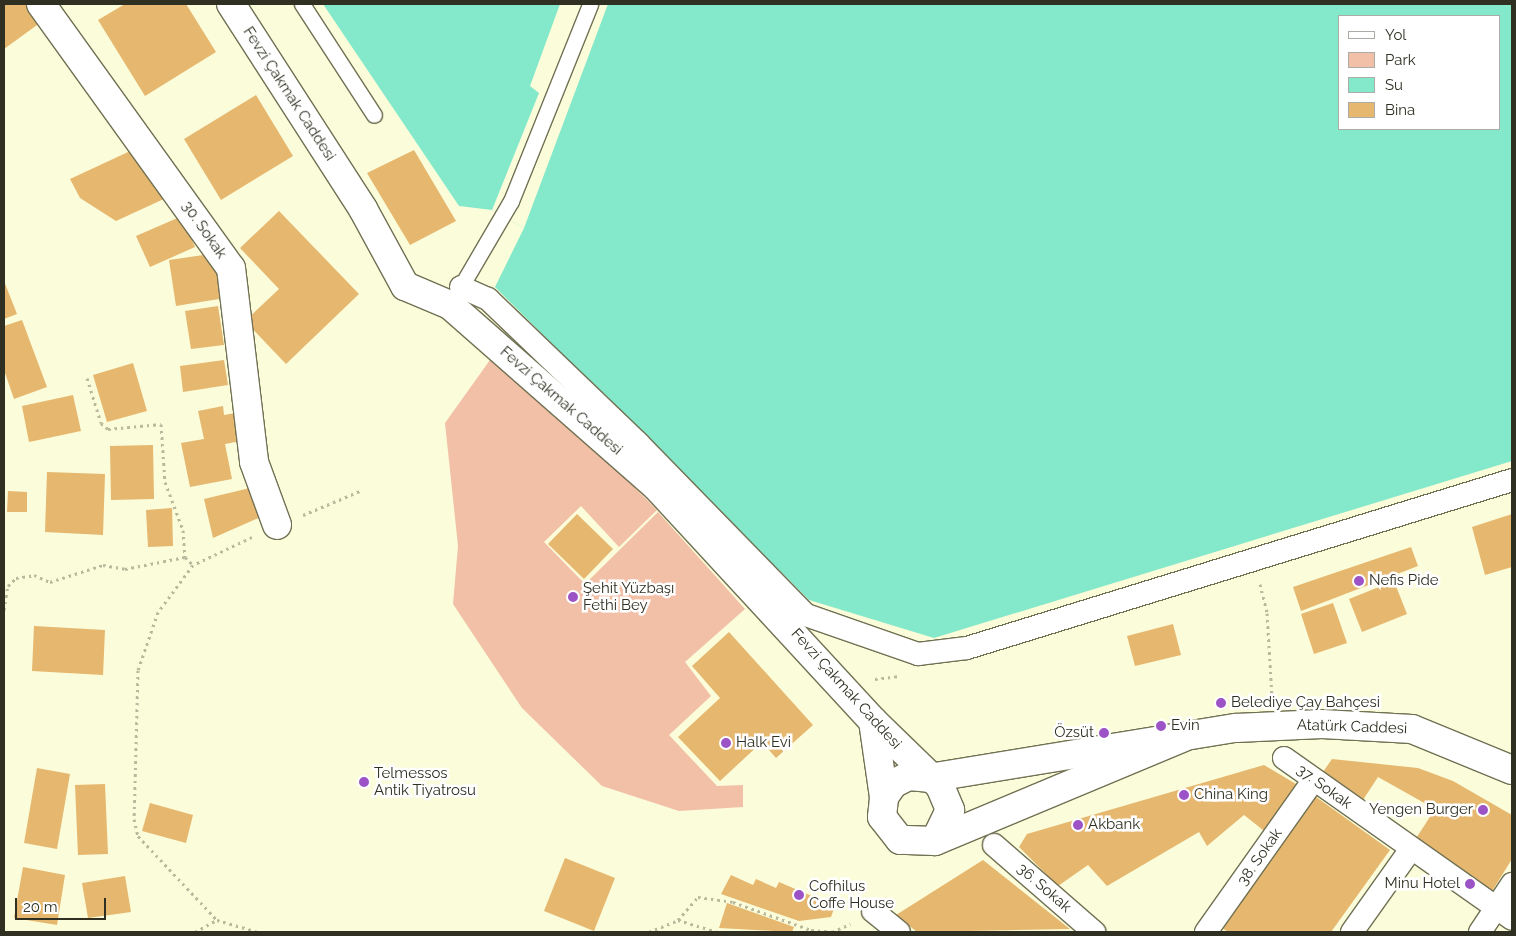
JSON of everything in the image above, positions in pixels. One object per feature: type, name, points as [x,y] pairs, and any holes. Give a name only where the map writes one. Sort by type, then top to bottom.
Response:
[{"type":"street","name":"30. Sokak","points":[[41,4],[230,268],[254,462],[278,526]]},
{"type":"street","name":"Fevzi Çakmak Caddesi","points":[[230,4],[363,209],[405,286],[456,296],[657,487],[873,721],[929,778]]},
{"type":"street","points":[[456,296],[495,306],[638,443],[806,615],[918,654],[966,648],[1512,480]]},
{"type":"street","points":[[873,721],[884,797]]},
{"type":"street","name":"Atatürk Caddesi","points":[[1184,737],[935,841],[900,840],[882,818],[884,797],[893,784],[908,776],[929,778],[1184,737],[1284,725],[1412,729],[1512,770]]},
{"type":"street","name":"37. Sokak","points":[[1284,758],[1313,781],[1505,914]]},
{"type":"street","points":[[929,778],[947,796],[950,810],[935,841]]},
{"type":"street","name":"38. Sokak","points":[[1206,932],[1313,781]]},
{"type":"street","name":"36. Sokak","points":[[994,845],[1094,932]]},
{"type":"street","points":[[1352,932],[1411,849]]},
{"type":"street","points":[[1480,932],[1505,914],[1512,884]]},
{"type":"street","points":[[873,911],[899,932]]},
{"type":"lane","points":[[302,4],[374,115]]},
{"type":"lane","points":[[456,296],[511,201],[590,4]]},
{"type":"path","points":[[87,378],[101,423],[108,429],[161,424],[165,482],[183,530],[185,557],[192,565]]},
{"type":"path","points":[[258,932],[217,920],[138,836],[134,819],[138,670],[158,612],[192,565],[360,491]]},
{"type":"path","points":[[4,610],[8,586],[16,578],[34,575],[50,582],[103,565],[125,569],[185,557]]},
{"type":"path","points":[[1254,559],[1267,612],[1272,708]]},
{"type":"path","points":[[649,932],[678,920],[698,897],[712,897],[811,930],[832,932],[873,911]]},
{"type":"path","points":[[195,932],[217,920]]},
{"type":"path","points":[[678,920],[718,932]]},
{"type":"path","points":[[469,932],[492,932]]},
{"type":"green space","points":[[490,360],[565,417],[657,510],[619,547],[581,506],[544,542],[585,584],[658,512],[745,609],[685,662],[711,696],[669,735],[717,786],[743,785],[743,807],[679,811],[602,786],[522,708],[453,604],[458,546],[445,423]]},
{"type":"water","points":[[323,4],[1512,4],[1512,461],[934,638],[809,600],[495,287],[524,228],[492,210],[459,206]]},
{"type":"pier","points":[[560,4],[608,4],[524,228],[492,210],[539,93],[530,86]]},
{"type":"building","points":[[4,4],[33,4],[44,20],[4,49]]},
{"type":"building","points":[[125,4],[186,4],[216,52],[145,96],[98,20]]},
{"type":"building","points":[[256,95],[293,156],[221,200],[184,139]]},
{"type":"building","points":[[141,146],[166,198],[116,221],[80,198],[70,179]]},
{"type":"building","points":[[414,150],[456,221],[410,245],[367,173]]},
{"type":"building","points":[[279,211],[359,294],[286,364],[245,321],[279,289],[240,248]]},
{"type":"building","points":[[182,216],[195,247],[150,267],[136,236]]},
{"type":"building","points":[[217,253],[225,298],[176,306],[169,260]]},
{"type":"building","points":[[4,281],[17,314],[4,319]]},
{"type":"building","points":[[218,306],[224,345],[191,349],[185,311]]},
{"type":"building","points":[[22,320],[47,387],[14,399],[4,370],[4,326]]},
{"type":"building","points":[[224,360],[228,385],[183,392],[180,366]]},
{"type":"building","points":[[133,363],[147,411],[107,422],[93,375]]},
{"type":"building","points":[[73,395],[81,431],[29,442],[22,406]]},
{"type":"building","points":[[223,406],[224,415],[241,412],[246,440],[225,444],[232,479],[190,487],[181,443],[204,439],[198,411]]},
{"type":"building","points":[[153,445],[154,499],[111,500],[110,446]]},
{"type":"building","points":[[47,472],[105,474],[103,535],[45,532]]},
{"type":"building","points":[[254,487],[263,516],[213,538],[204,499]]},
{"type":"building","points":[[8,491],[27,492],[27,512],[7,512]]},
{"type":"building","points":[[172,508],[173,546],[148,547],[146,510]]},
{"type":"building","points":[[577,514],[613,549],[584,579],[548,544]]},
{"type":"building","points":[[1512,514],[1512,567],[1485,575],[1472,527]]},
{"type":"building","points":[[1411,547],[1418,566],[1301,611],[1293,587]]},
{"type":"building","points":[[1394,581],[1407,614],[1362,632],[1349,599]]},
{"type":"building","points":[[1333,603],[1347,643],[1314,654],[1301,614]]},
{"type":"building","points":[[1173,624],[1181,655],[1135,666],[1127,636]]},
{"type":"building","points":[[34,626],[105,630],[103,675],[32,671]]},
{"type":"building","points":[[729,632],[813,725],[776,758],[762,742],[720,781],[678,737],[720,698],[692,666]]},
{"type":"building","points":[[1332,759],[1418,768],[1453,781],[1512,815],[1512,859],[1491,893],[1413,843],[1435,809],[1378,777],[1359,806],[1318,779]]},
{"type":"building","points":[[1264,765],[1301,787],[1268,834],[1244,815],[1207,846],[1199,832],[1107,886],[1088,865],[1058,886],[1019,847],[1027,834]]},
{"type":"building","points":[[37,768],[70,774],[57,849],[24,843]]},
{"type":"building","points":[[105,784],[108,854],[78,855],[75,785]]},
{"type":"building","points":[[1312,794],[1390,850],[1331,932],[1228,932],[1218,925]]},
{"type":"building","points":[[150,803],[193,815],[186,843],[142,831]]},
{"type":"building","points":[[565,858],[615,878],[594,931],[544,911]]},
{"type":"building","points":[[983,860],[1070,929],[917,932],[896,915]]},
{"type":"building","points":[[23,867],[65,875],[57,925],[14,918]]},
{"type":"building","points":[[731,875],[753,885],[756,879],[776,888],[779,882],[835,906],[831,917],[799,921],[721,894]]},
{"type":"building","points":[[125,876],[131,912],[88,918],[82,883]]},
{"type":"building","points":[[727,903],[794,927],[792,932],[719,928]]},
{"type":"place","name":"Nefis Pide","points":[[1359,581]]},
{"type":"place","name":"Şehit Yüzbaşı Fethi Bey","points":[[573,597]]},
{"type":"place","name":"Belediye Çay Bahçesi","points":[[1221,703]]},
{"type":"place","name":"Evin","points":[[1161,726]]},
{"type":"place","name":"Özsüt","points":[[1104,733]]},
{"type":"place","name":"Halk Evi","points":[[726,743]]},
{"type":"place","name":"Telmessos Antik Tiyatrosu","points":[[364,782]]},
{"type":"place","name":"China King","points":[[1184,795]]},
{"type":"place","name":"Yengen Burger","points":[[1483,810]]},
{"type":"place","name":"Akbank","points":[[1078,825]]},
{"type":"place","name":"Minu Hotel","points":[[1470,884]]},
{"type":"place","name":"Cofhilus Coffe House","points":[[799,895]]}]
